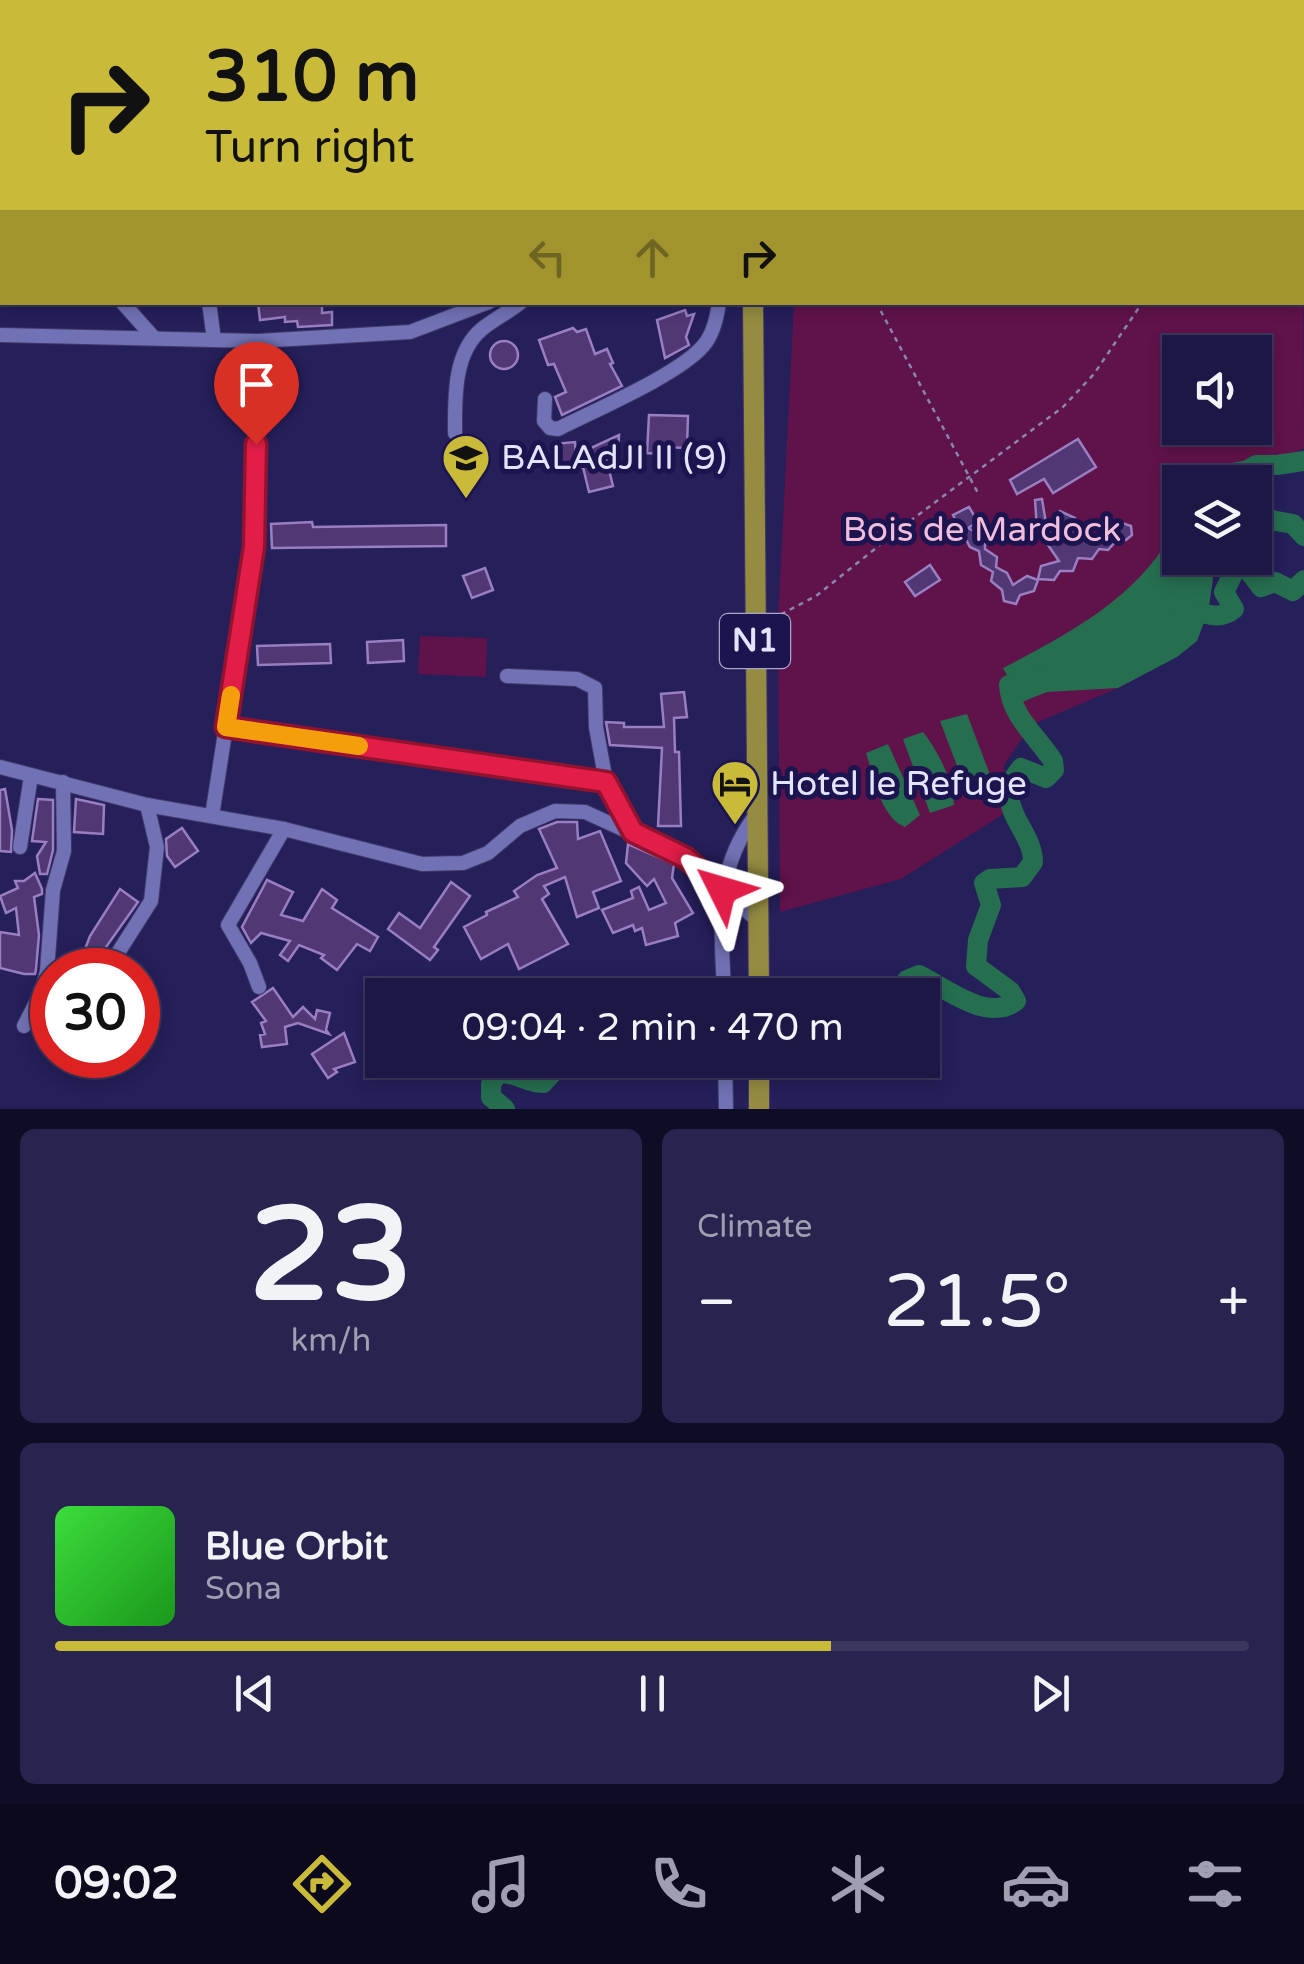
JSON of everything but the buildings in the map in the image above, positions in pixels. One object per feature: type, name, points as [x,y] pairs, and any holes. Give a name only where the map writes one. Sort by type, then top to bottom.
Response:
[{"type":"highway","name":"N1","points":[[753,305],[758,978]]},
{"type":"highway","points":[[759,1078],[760,1109]]},
{"type":"street","points":[[125,305],[154,338]]},
{"type":"street","points":[[209,305],[214,340]]},
{"type":"street","points":[[0,335],[258,341],[410,332],[481,305]]},
{"type":"street","points":[[454,433],[457,379],[471,341],[517,305]]},
{"type":"street","points":[[545,399],[544,421],[558,430],[681,364],[703,346],[713,329],[717,305]]},
{"type":"street","points":[[212,816],[254,547],[258,341]]},
{"type":"street","points":[[507,676],[577,679],[595,688],[596,726],[606,782],[633,832]]},
{"type":"street","points":[[226,727],[606,782]]},
{"type":"street","points":[[0,767],[147,805],[284,829],[422,864],[463,862],[488,852],[520,826],[556,812],[585,812],[686,858],[758,920]]},
{"type":"street","points":[[20,847],[31,776]]},
{"type":"street","points":[[24,1026],[42,991],[47,971],[53,890],[64,851],[63,782]]},
{"type":"street","points":[[121,948],[151,901],[154,889],[156,848],[147,805]]},
{"type":"street","points":[[724,978],[722,890],[732,853],[756,815]]},
{"type":"street","points":[[258,987],[250,963],[228,924],[284,829]]},
{"type":"street","points":[[725,1078],[726,1109]]},
{"type":"path","points":[[878,305],[979,495]]},
{"type":"path","points":[[756,621],[778,619],[816,596],[1063,407],[1094,374],[1140,306]]},
{"type":"green space","name":"Bois de Mardock","points":[[794,305],[1303,305],[1304,448],[1271,465],[1162,465],[1162,575],[1213,575],[1208,612],[1197,641],[1176,657],[1118,688],[1031,725],[1004,765],[1010,810],[901,879],[780,912],[778,619]]},
{"type":"green space","points":[[420,636],[487,638],[486,677],[418,674]]},
{"type":"shaded area","points":[[1162,549],[1162,575],[1213,575],[1208,612],[1197,641],[1177,657],[1118,688],[1047,692],[1022,702],[1003,668],[1097,614]]},
{"type":"shaded area","points":[[967,714],[995,788],[970,800],[940,721]]},
{"type":"shaded area","points":[[923,732],[944,766],[954,805],[930,813],[903,739]]},
{"type":"shaded area","points":[[888,744],[920,815],[905,827],[884,806],[866,753]]},
{"type":"waterway","points":[[1272,465],[1304,461]]},
{"type":"waterway","points":[[1272,520],[1293,524],[1304,536]]},
{"type":"waterway","points":[[1184,608],[1216,615],[1234,609],[1224,592],[1236,568],[1246,567],[1261,587],[1275,582],[1293,591],[1304,580]]},
{"type":"waterway","points":[[940,987],[980,1006],[1005,1007],[1016,1001],[1010,991],[976,966],[978,940],[991,905],[984,883],[990,879],[1022,877],[1033,862],[1011,805],[1012,781],[1021,768],[1046,778],[1054,770],[1053,761],[1019,716],[1011,696],[1009,685],[1035,675]]},
{"type":"waterway","points":[[912,978],[924,978]]},
{"type":"waterway","points":[[495,1078],[491,1097],[505,1109]]},
{"type":"waterway","points":[[521,1078],[543,1083],[548,1078]]},
{"type":"slow traffic","points":[[231,695],[226,727],[359,746]]},
{"type":"place","name":"BALAdJI II (9)","points":[[466,500]]},
{"type":"place","name":"Hotel le Refuge","points":[[735,826]]},
{"type":"route","points":[[256,444],[254,547],[226,727],[606,782],[633,832],[686,858],[722,890]]}]
